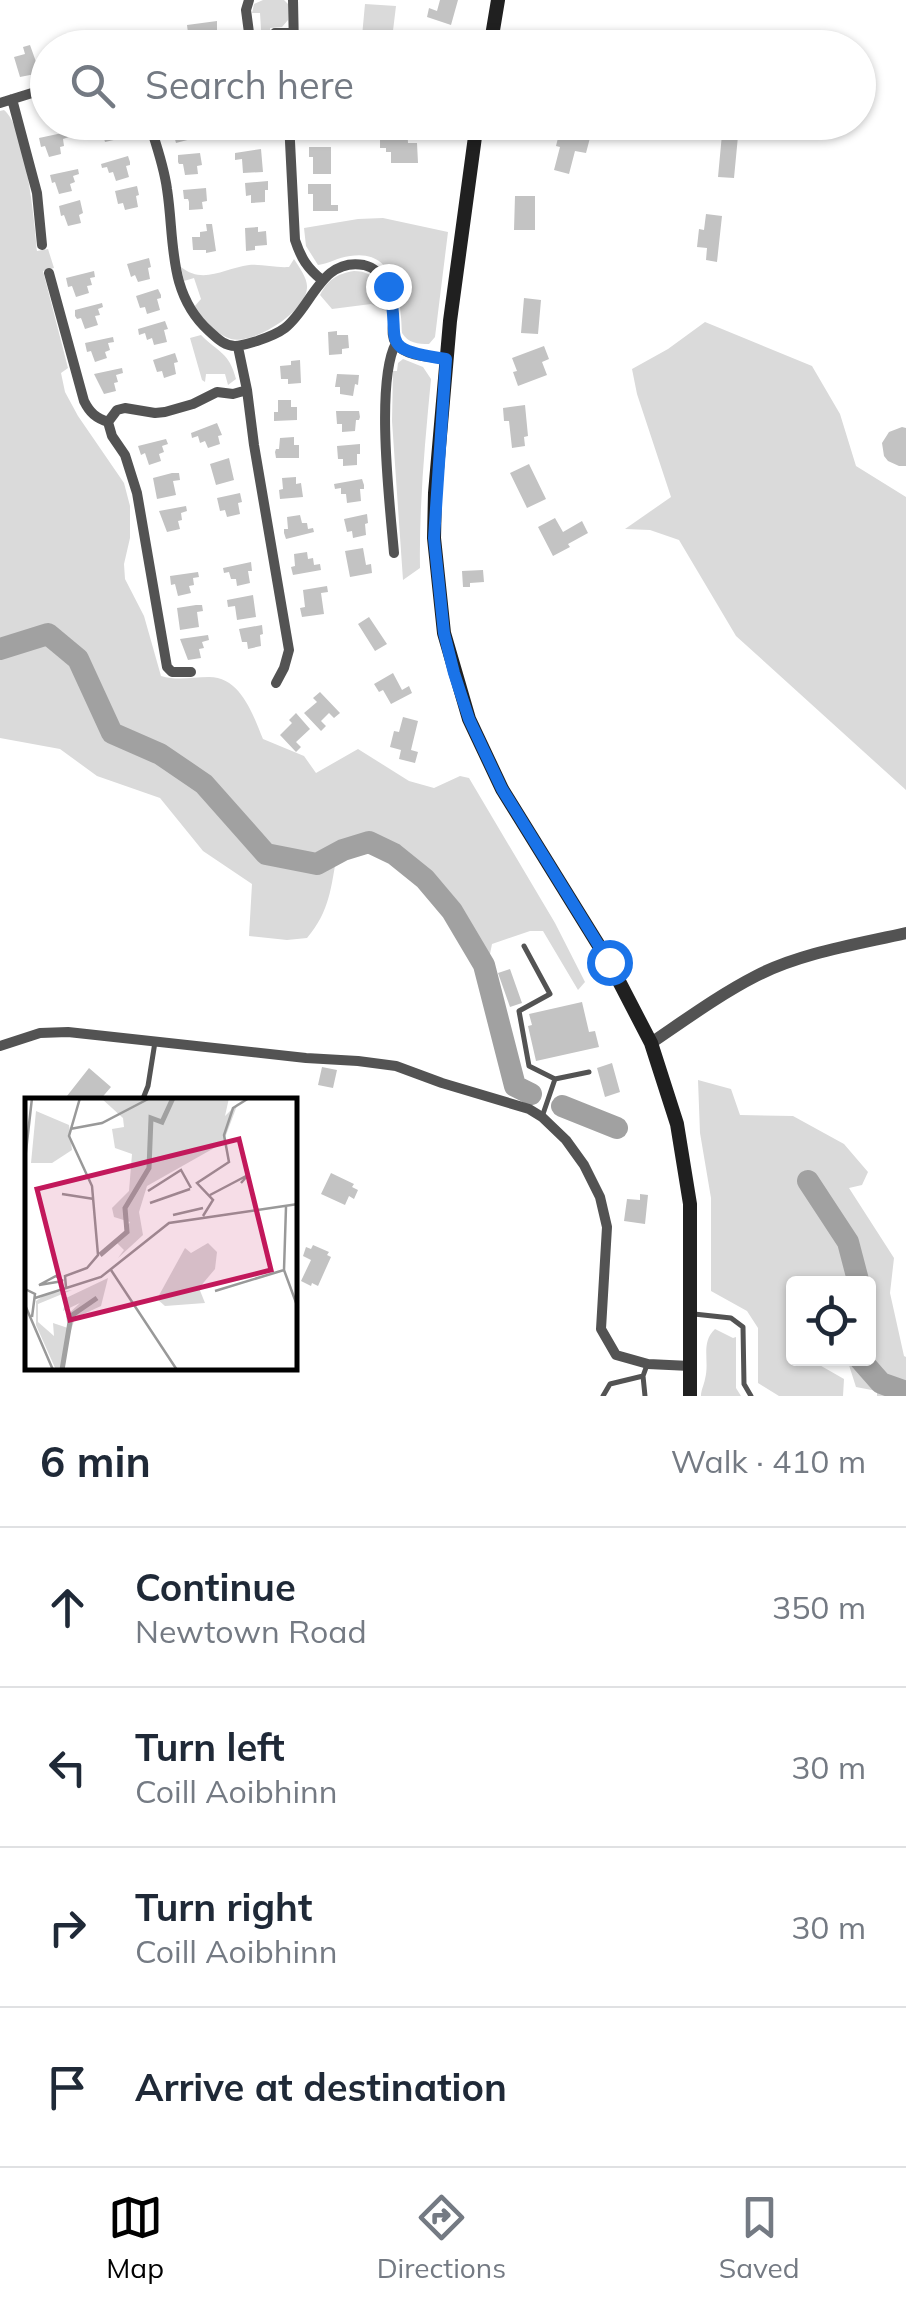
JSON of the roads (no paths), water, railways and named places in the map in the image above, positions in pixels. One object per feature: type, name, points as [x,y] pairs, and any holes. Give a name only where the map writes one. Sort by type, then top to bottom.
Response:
[{"type":"main road","points":[[493,30],[498,0]]},
{"type":"main road","points":[[474,140],[446,359],[434,538],[442,619],[469,719],[502,789],[609,962],[651,1043],[677,1124],[690,1204],[690,1396]]},
{"type":"street","points":[[249,0],[249,30]]},
{"type":"street","points":[[293,0],[294,30]]},
{"type":"street","points":[[30,94],[6,101],[38,193],[42,244]]},
{"type":"street","points":[[154,140],[163,168],[176,275],[195,318],[219,340],[238,347],[285,328],[322,280],[352,264],[370,267],[381,274],[391,298],[392,335],[396,343],[422,356],[446,359]]},
{"type":"street","points":[[290,140],[295,240],[308,270],[322,280]]},
{"type":"street","points":[[50,273],[84,401],[89,411],[108,422]]},
{"type":"street","points":[[394,553],[386,405],[388,367],[396,343]]},
{"type":"street","points":[[238,347],[289,650],[276,683]]},
{"type":"street","points":[[108,422],[117,410],[165,412],[217,392],[233,394],[247,390]]},
{"type":"street","points":[[108,422],[125,455],[137,493],[167,668],[172,672],[192,672]]},
{"type":"street","points":[[651,1043],[759,974],[829,950],[906,933]]},
{"type":"street","points":[[0,1046],[40,1033],[68,1032],[396,1066],[529,1109],[566,1140],[600,1197],[606,1227],[601,1330],[616,1355],[648,1364],[690,1366]]},
{"type":"lane","points":[[524,946],[550,994],[519,1010],[529,1066],[554,1079],[590,1072]]},
{"type":"lane","points":[[143,1098],[155,1042]]},
{"type":"lane","points":[[542,1117],[554,1079]]},
{"type":"lane","points":[[691,1314],[732,1318],[744,1327],[744,1384],[751,1396]]},
{"type":"lane","points":[[645,1396],[643,1376],[648,1364]]},
{"type":"lane","points":[[603,1396],[610,1384],[643,1376]]},
{"type":"waterway","points":[[0,649],[48,634],[78,659],[112,733],[160,754],[204,784],[266,854],[317,864],[369,842],[394,854],[425,879],[452,911],[484,965],[515,1086],[531,1094]]},
{"type":"waterway","points":[[562,1106],[617,1128]]},
{"type":"waterway","points":[[808,1181],[848,1242],[857,1276]]},
{"type":"waterway","points":[[866,1366],[881,1383],[906,1392]]}]
